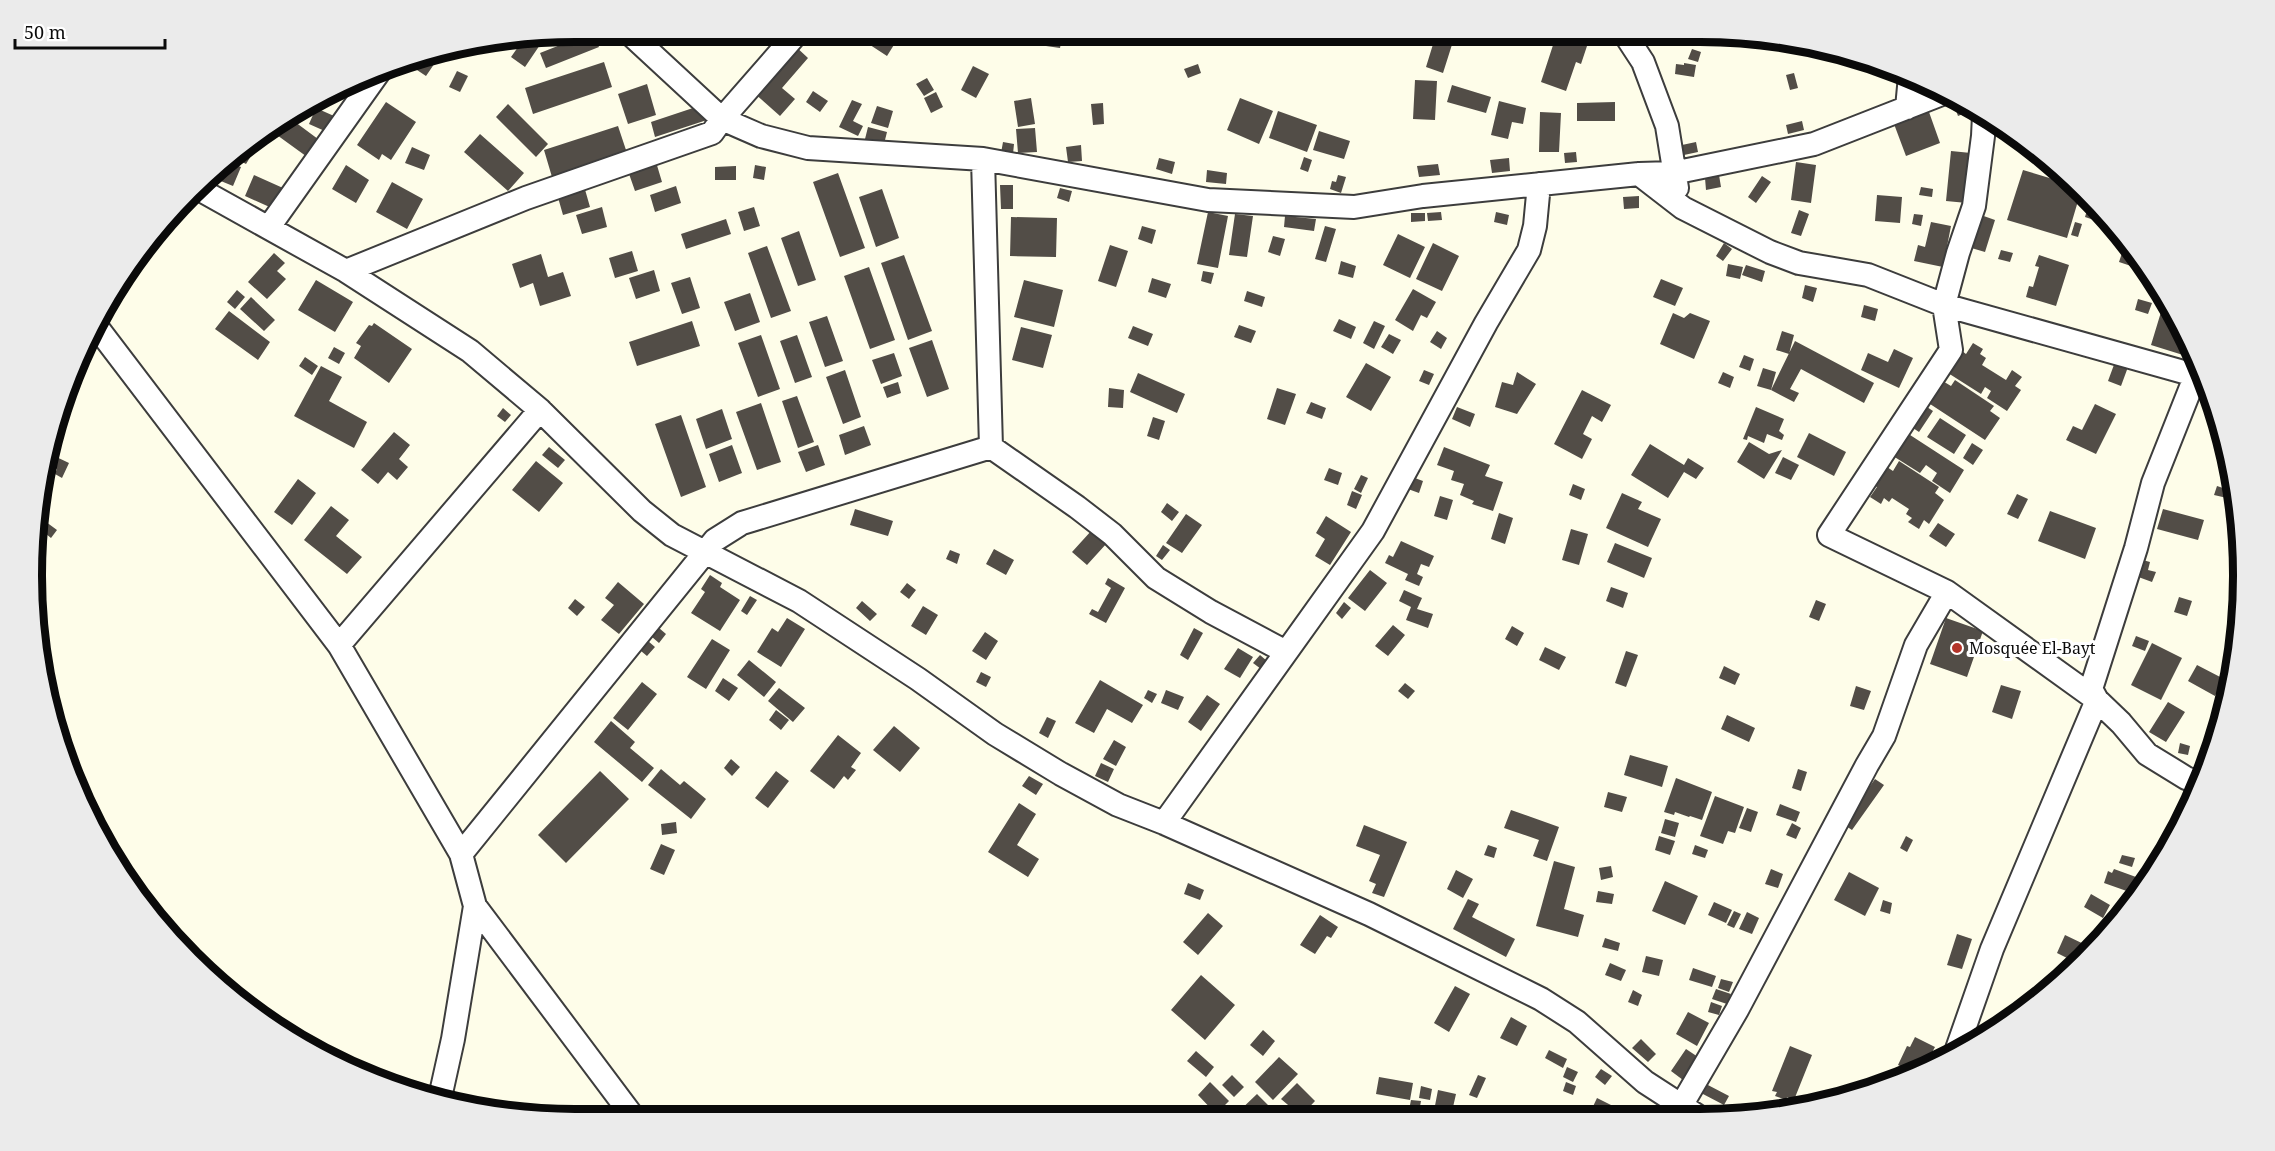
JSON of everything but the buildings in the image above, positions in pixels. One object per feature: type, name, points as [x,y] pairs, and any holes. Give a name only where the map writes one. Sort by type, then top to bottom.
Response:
[{"type":"street","points":[[645,42],[722,118],[761,136],[808,148],[982,159],[1208,200],[1354,207],[1423,196],[1639,174],[1673,173],[1814,144],[1935,97]]},
{"type":"street","points":[[346,271],[526,198],[712,133],[722,118],[789,42]]},
{"type":"street","points":[[1630,42],[1643,62],[1667,126],[1673,173],[1683,208]]},
{"type":"street","points":[[269,227],[371,83]]},
{"type":"street","points":[[1906,108],[1909,85]]},
{"type":"street","points":[[1984,124],[1974,206],[1944,304],[1951,350],[1829,535],[1947,592],[2097,700],[2121,723],[2147,754],[2192,780]]},
{"type":"street","points":[[982,159],[991,447]]},
{"type":"street","points":[[1639,174],[1683,208],[1770,252],[1799,263],[1868,275],[1944,304],[2192,372]]},
{"type":"street","points":[[1164,823],[1373,531],[1486,323],[1529,250],[1535,226],[1539,184]]},
{"type":"street","points":[[204,192],[346,271],[470,351],[540,410],[642,511],[672,535],[799,601],[918,679],[995,734],[1118,805],[1164,823],[1369,914],[1541,999],[1577,1022],[1645,1082],[1686,1109]]},
{"type":"street","points":[[101,332],[339,645],[461,854],[475,906],[627,1109]]},
{"type":"street","points":[[2097,700],[2091,689],[2136,549],[2153,483],[2196,382]]},
{"type":"street","points":[[339,645],[540,410]]},
{"type":"street","points":[[461,854],[715,540],[741,523],[991,447]]},
{"type":"street","points":[[991,447],[1112,534],[1156,578],[1211,612],[1286,652]]},
{"type":"street","points":[[1688,1109],[1737,1010],[1850,795],[1884,736],[1916,645],[1947,592]]},
{"type":"street","points":[[1960,1041],[1992,949],[2097,700]]},
{"type":"street","points":[[441,1092],[453,1039],[475,906]]},
{"type":"place","name":"Mosquée El-Bayt","points":[[1957,648]]}]
